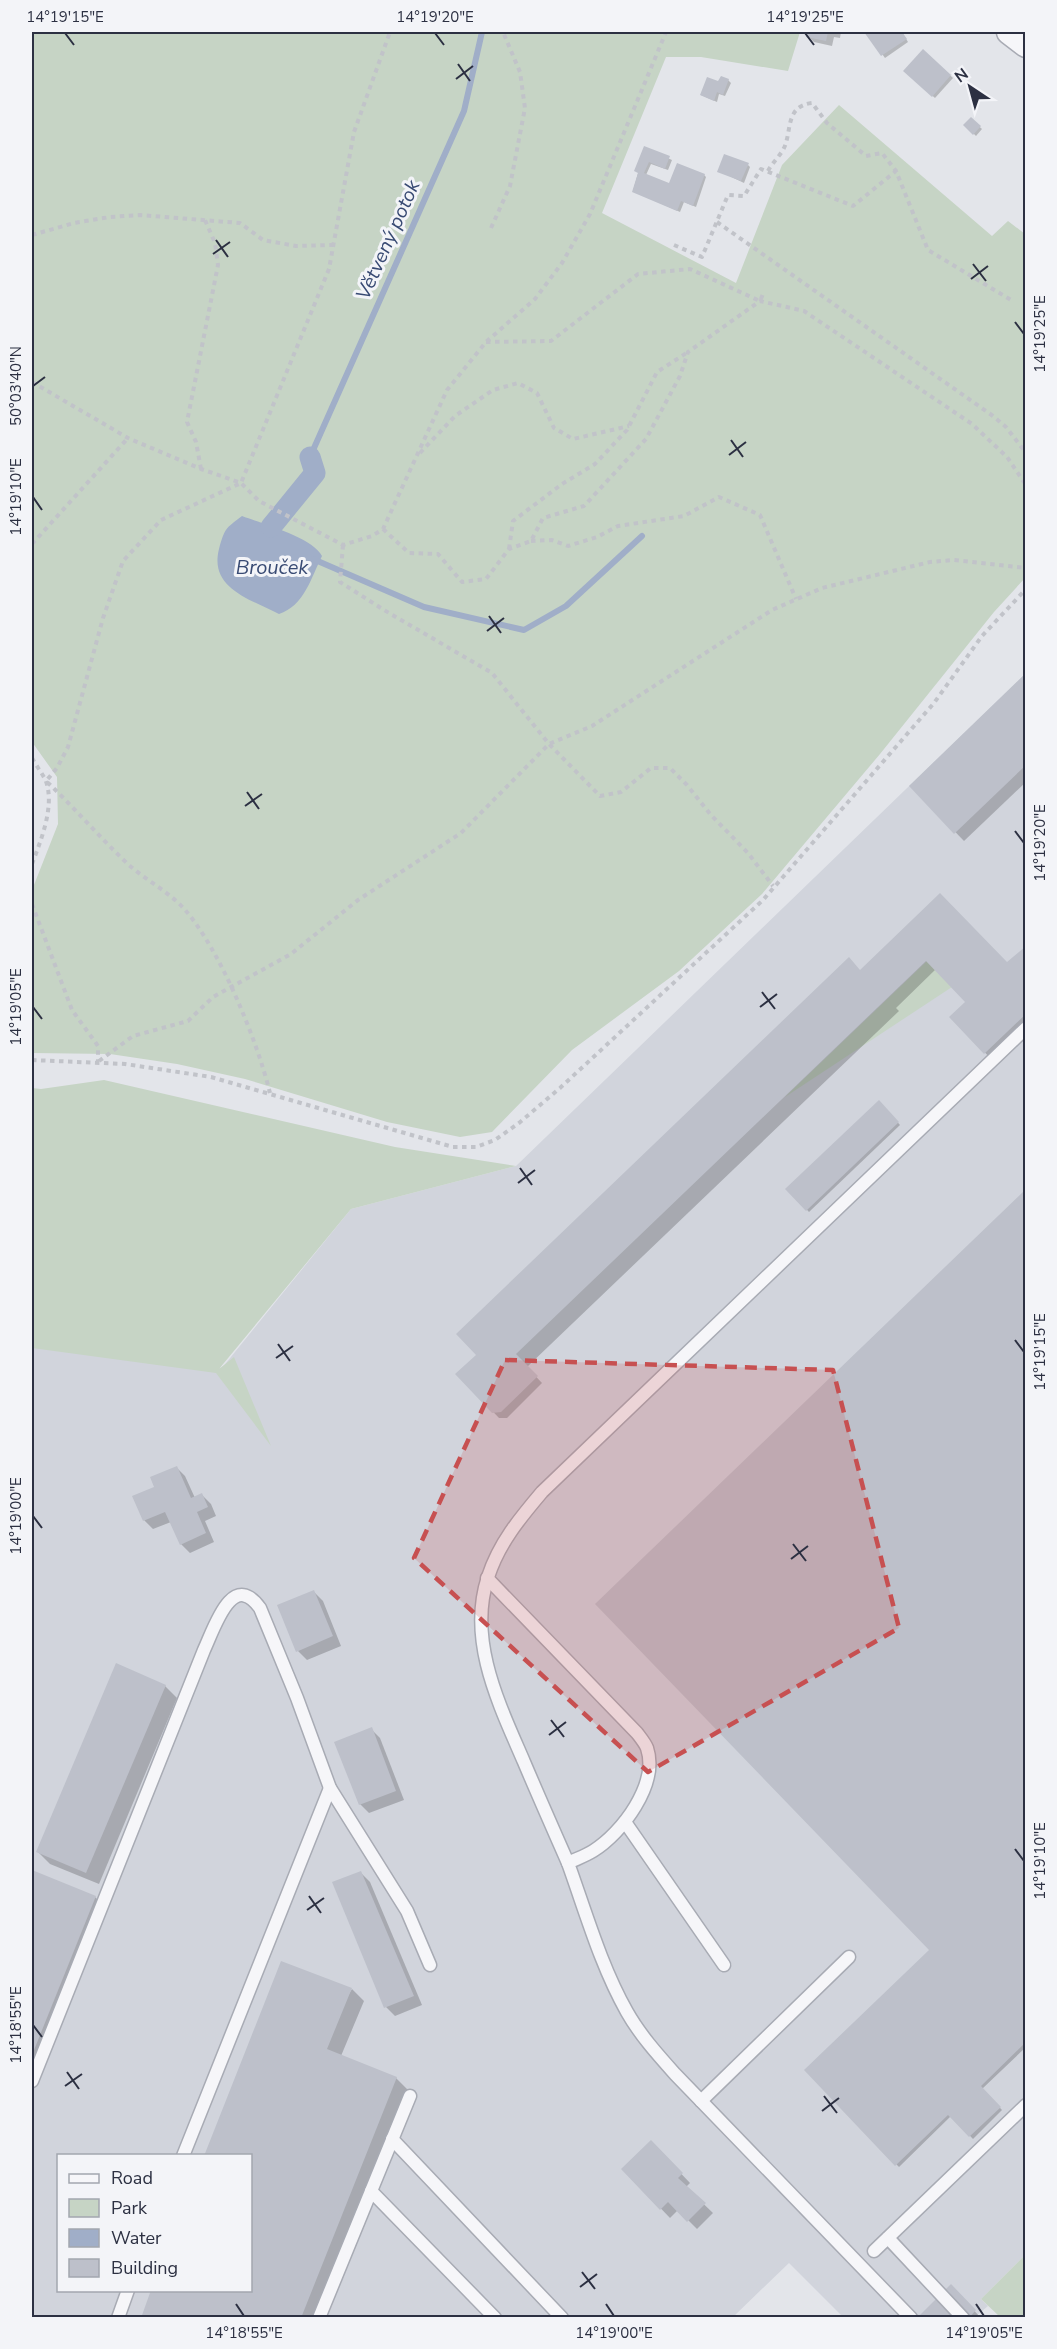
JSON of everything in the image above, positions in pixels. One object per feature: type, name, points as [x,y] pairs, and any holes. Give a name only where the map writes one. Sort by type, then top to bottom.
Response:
[{"type":"street","points":[[1009,32],[1026,45]]},
{"type":"lane","points":[[911,2318],[659,2056],[628,2014],[604,1964],[568,1863],[495,1696],[483,1636],[483,1608],[487,1578],[499,1549],[517,1521],[542,1492],[1026,1028]]},
{"type":"lane","points":[[487,1578],[637,1732],[647,1748],[649,1765],[645,1786],[625,1822],[595,1850],[568,1863]]},
{"type":"lane","points":[[32,2081],[204,1650],[229,1600],[245,1595],[254,1599],[260,1608],[330,1788],[407,1911],[430,1965]]},
{"type":"lane","points":[[184,2154],[330,1788]]},
{"type":"lane","points":[[625,1822],[724,1965]]},
{"type":"lane","points":[[701,2101],[849,1957]]},
{"type":"lane","points":[[319,2318],[410,2096]]},
{"type":"lane","points":[[874,2251],[1026,2105]]},
{"type":"lane","points":[[392,2139],[562,2318]]},
{"type":"lane","points":[[371,2191],[495,2318]]},
{"type":"lane","points":[[888,2238],[963,2318]]},
{"type":"lane","points":[[118,2318],[127,2292]]},
{"type":"path","points":[[32,864],[42,837],[49,803],[46,781],[57,768],[68,747],[103,618],[123,561],[161,520],[242,483],[329,269],[354,132],[390,32]]},
{"type":"path","points":[[490,228],[510,186],[525,108],[520,72],[503,32]]},
{"type":"path","points":[[32,382],[128,438],[201,469],[242,483],[259,501],[343,545],[372,536],[383,529],[447,390],[486,342],[535,299],[562,263],[590,214],[666,32]]},
{"type":"path","points":[[768,171],[784,147],[793,114],[806,103],[812,103],[827,123],[866,156],[882,153],[896,171],[928,250],[1011,300]]},
{"type":"path","points":[[674,245],[702,257],[728,195],[744,196],[761,169],[853,206],[896,171]]},
{"type":"path","points":[[32,235],[74,223],[140,215],[240,223],[263,240],[296,246],[333,245]]},
{"type":"path","points":[[201,469],[196,442],[187,422],[218,265],[215,243],[205,220]]},
{"type":"path","points":[[717,222],[993,416],[1006,427],[1026,453]]},
{"type":"path","points":[[486,342],[551,341],[638,274],[690,269],[760,301],[804,311],[972,424],[1007,457],[1026,485]]},
{"type":"path","points":[[383,529],[409,553],[438,554],[462,582],[486,579],[509,549],[513,521],[554,490],[595,464],[630,426],[657,372],[760,301],[763,294]]},
{"type":"path","points":[[531,541],[543,518],[584,506],[646,439],[680,376],[688,352]]},
{"type":"path","points":[[417,457],[455,416],[493,390],[518,383],[537,393],[555,428],[573,440],[630,426]]},
{"type":"path","points":[[32,544],[128,438]]},
{"type":"path","points":[[509,549],[531,541],[552,540],[568,546],[597,537],[618,526],[684,516],[719,497],[760,515],[796,600]]},
{"type":"path","points":[[343,545],[340,582],[492,673],[549,744],[600,796],[621,792],[651,768],[670,768],[748,853],[773,886]]},
{"type":"path","points":[[98,1062],[133,1036],[188,1021],[213,997],[291,954],[358,900],[461,833],[549,744],[592,726],[772,610],[822,588],[930,562],[954,560],[1026,568]]},
{"type":"path","points":[[32,1060],[98,1062],[211,1077],[453,1147],[476,1147],[495,1140],[560,1088],[763,900],[934,703],[982,636],[1026,589]]},
{"type":"path","points":[[32,758],[46,781],[129,865],[186,910],[216,957],[230,987],[265,1072],[270,1093]]},
{"type":"path","points":[[32,904],[72,1010],[98,1046],[98,1062]]},
{"type":"highlighted area","points":[[505,1360],[833,1370],[899,1628],[648,1772],[414,1558]]},
{"type":"shaded area","points":[[1025,674],[1025,2255],[981,2299],[988,2306],[975,2317],[843,2317],[789,2263],[733,2317],[32,2318],[32,1347],[222,1368],[351,1209],[516,1166]]},
{"type":"green space","points":[[32,32],[800,32],[788,71],[701,57],[666,57],[602,213],[736,283],[782,165],[839,105],[992,236],[1008,221],[1025,234],[1025,578],[994,612],[880,754],[762,894],[679,971],[572,1050],[492,1132],[460,1137],[387,1122],[245,1079],[177,1064],[110,1054],[32,1053],[32,890],[58,824],[57,777],[32,742]]},
{"type":"green space","points":[[927,961],[952,987],[785,1097]]},
{"type":"green space","points":[[104,1080],[395,1147],[516,1166],[351,1209],[219,1369],[234,1357],[271,1446],[216,1373],[32,1348],[32,1088],[41,1089]]},
{"type":"green space","points":[[1025,2255],[1025,2317],[1000,2317],[981,2299]]},
{"type":"water","name":"Brouček","points":[[242,516],[298,537],[317,549],[322,556],[301,598],[295,605],[279,614],[234,590],[220,574],[219,549],[223,537],[226,530]]},
{"type":"building","points":[[807,32],[828,32],[826,41],[806,37]]},
{"type":"building","points":[[864,32],[902,32],[907,39],[881,56]]},
{"type":"building","points":[[923,49],[951,75],[932,97],[903,71]]},
{"type":"building","points":[[721,76],[729,79],[723,95],[717,92],[714,101],[700,95],[707,77],[718,81]]},
{"type":"building","points":[[971,117],[981,126],[973,135],[963,125]]},
{"type":"building","points":[[644,146],[670,156],[665,169],[649,162],[644,173],[669,183],[677,163],[705,174],[693,206],[681,201],[677,211],[632,192],[638,173],[634,171]]},
{"type":"building","points":[[724,154],[749,163],[741,181],[717,172]]},
{"type":"building","points":[[1026,673],[1026,765],[954,834],[909,786]]},
{"type":"building","points":[[940,893],[1007,962],[1026,946],[1026,1014],[984,1054],[949,1017],[965,1002],[926,961],[516,1354],[538,1376],[501,1412],[492,1413],[455,1374],[476,1355],[456,1334],[849,957],[860,970]]},
{"type":"building","points":[[879,1100],[899,1122],[806,1211],[785,1189]]},
{"type":"building","points":[[1026,1189],[1026,2042],[981,2086],[1001,2107],[969,2137],[948,2115],[895,2166],[804,2070],[929,1950],[595,1604]]},
{"type":"building","points":[[177,1466],[191,1498],[202,1493],[208,1507],[197,1512],[206,1533],[180,1545],[165,1512],[143,1521],[132,1496],[154,1487],[150,1477]]},
{"type":"building","points":[[314,1590],[333,1636],[296,1652],[277,1605]]},
{"type":"building","points":[[116,1663],[166,1685],[86,1873],[36,1852]]},
{"type":"building","points":[[372,1727],[396,1791],[359,1805],[334,1742]]},
{"type":"building","points":[[32,1870],[96,1896],[32,2055]]},
{"type":"building","points":[[361,1871],[414,1996],[384,2008],[332,1882]]},
{"type":"building","points":[[281,1961],[352,1988],[327,2049],[397,2077],[301,2318],[141,2318],[150,2292],[252,2292],[252,2154],[205,2154]]},
{"type":"building","points":[[651,2140],[683,2173],[678,2178],[706,2203],[687,2222],[668,2202],[660,2210],[621,2169]]},
{"type":"building","points":[[951,2284],[976,2310],[969,2318],[917,2318]]},
{"type":"waterway","name":"Větvený potok","points":[[310,457],[464,111],[482,32]]},
{"type":"waterway","points":[[271,527],[315,473],[310,457]]},
{"type":"waterway","name":"Větvený potok","points":[[313,559],[424,607],[524,630],[566,606],[642,536]]}]
